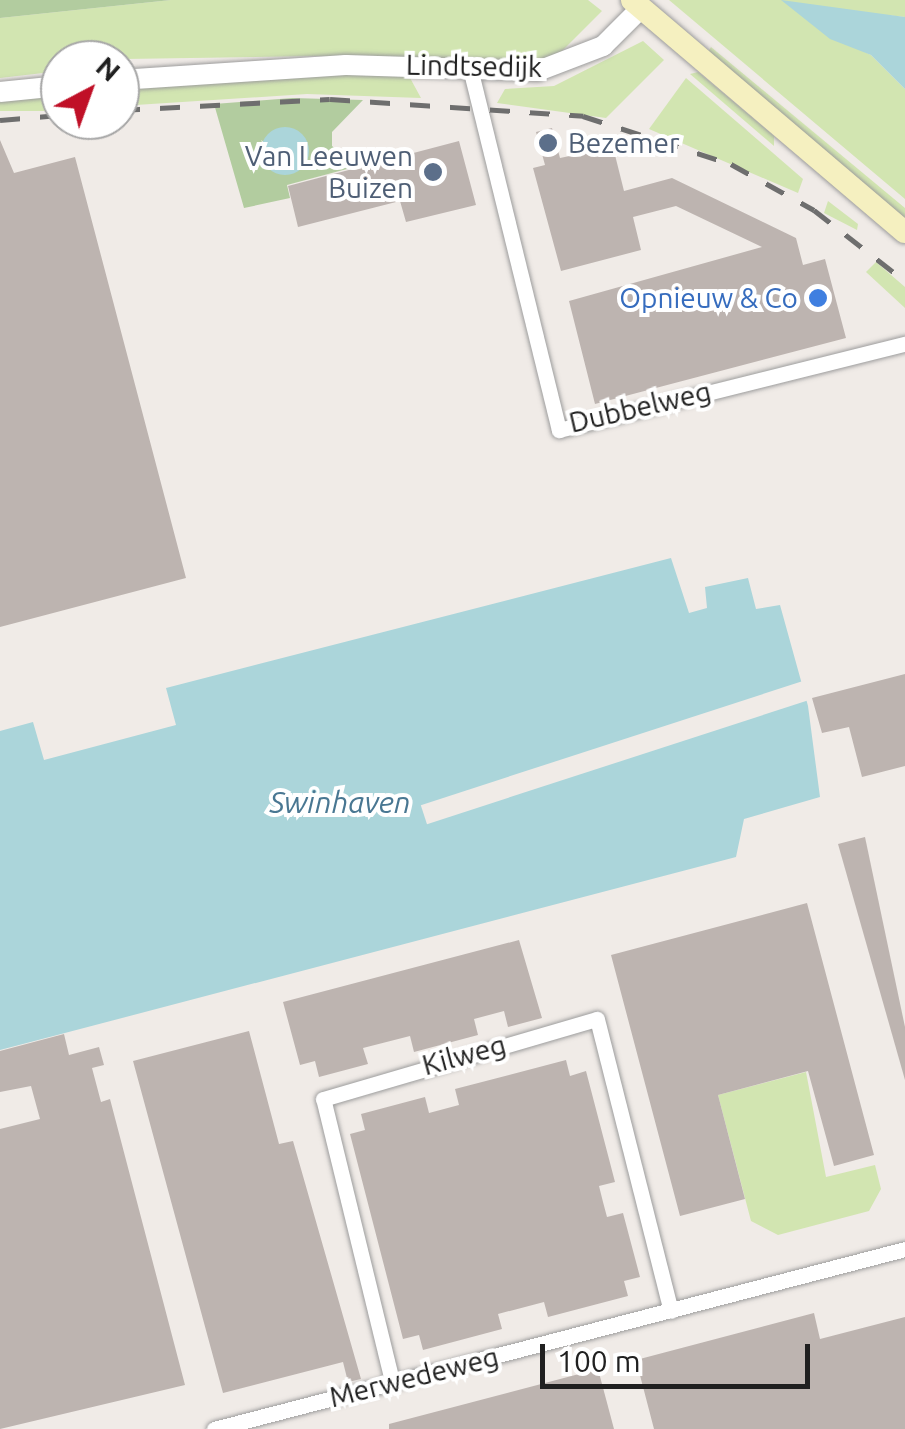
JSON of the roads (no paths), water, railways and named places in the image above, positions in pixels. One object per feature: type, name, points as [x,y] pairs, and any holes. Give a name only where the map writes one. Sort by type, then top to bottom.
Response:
[{"type":"main road","name":"Lindtsedijk","points":[[637,4],[905,232]]},
{"type":"street","name":"Lindtsedijk","points":[[140,79],[346,64],[470,68],[576,62],[637,4]]},
{"type":"street","name":"Dubbelweg","points":[[470,68],[559,430],[905,344]]},
{"type":"street","points":[[0,92],[40,88]]},
{"type":"street","name":"Kilweg","points":[[392,1382],[323,1099],[596,1019],[672,1311]]},
{"type":"street","name":"Merwedeweg","points":[[214,1429],[905,1249]]},
{"type":"water","points":[[781,0],[905,17],[905,89],[871,55],[830,39]]},
{"type":"water","points":[[285,127],[302,134],[309,151],[302,168],[285,175],[268,168],[261,151],[268,134]]},
{"type":"water","name":"Swinhaven","points":[[671,558],[689,613],[707,608],[705,587],[748,578],[756,609],[780,605],[808,706],[820,797],[744,819],[736,857],[0,1050],[0,731],[33,722],[44,760],[176,725],[166,688]]},
{"type":"railway","points":[[140,109],[330,99],[583,116],[731,164],[814,210],[905,281]]},
{"type":"railway","points":[[0,120],[40,117]]},
{"type":"place","name":"Bezemer","points":[[548,143]]},
{"type":"place","name":"Van Leeuwen Buizen","points":[[433,172]]},
{"type":"place","name":"Opnieuw & Co","points":[[818,298]]}]
